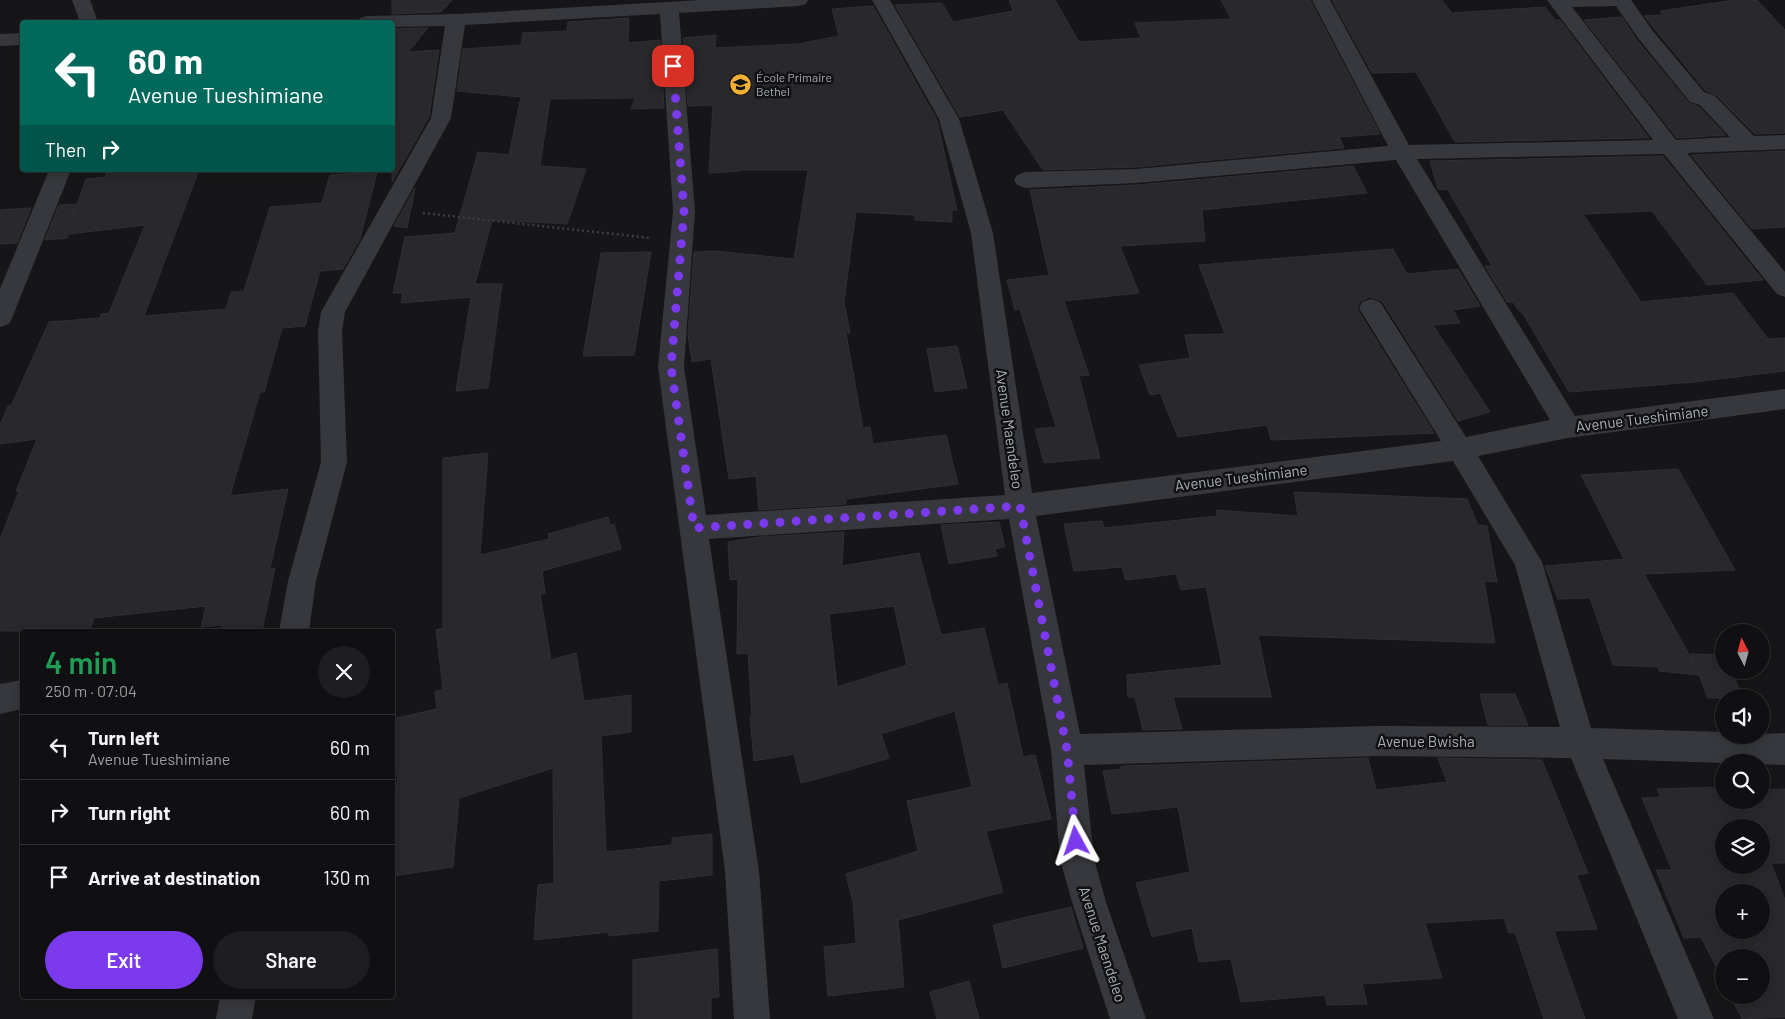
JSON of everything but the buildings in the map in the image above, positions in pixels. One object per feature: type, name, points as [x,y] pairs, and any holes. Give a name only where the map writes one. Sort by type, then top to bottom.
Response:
[{"type":"street","points":[[81,0],[88,20]]},
{"type":"street","points":[[391,20],[400,0]]},
{"type":"street","points":[[395,22],[456,20],[656,6],[799,0]]},
{"type":"street","name":"Avenue Maendeleo","points":[[881,0],[949,119],[982,233],[1020,506],[1067,750],[1079,869],[1128,1019]]},
{"type":"street","points":[[1321,0],[1402,152],[1568,427]]},
{"type":"street","points":[[1557,1],[1622,0],[1646,34],[1697,97],[1707,100],[1748,143]]},
{"type":"street","points":[[1557,1],[1670,147],[1785,288]]},
{"type":"street","points":[[656,6],[684,202],[670,361],[742,871],[752,1019]]},
{"type":"street","points":[[294,629],[302,581],[334,462],[330,331],[333,312],[441,118],[456,20]]},
{"type":"street","points":[[0,40],[20,39]]},
{"type":"street","points":[[1025,180],[1136,176],[1402,152],[1670,147],[1785,142]]},
{"type":"street","points":[[0,318],[59,172]]},
{"type":"street","points":[[1371,308],[1460,449],[1528,562],[1580,743],[1696,1019]]},
{"type":"street","name":"Avenue Tueshimiane","points":[[694,528],[1020,506],[1460,449],[1568,427],[1785,399]]},
{"type":"street","points":[[0,699],[20,695]]},
{"type":"street","name":"Avenue Bwisha","points":[[1067,750],[1346,741],[1580,743],[1785,749]]},
{"type":"street","points":[[234,1019],[237,999]]},
{"type":"path","points":[[390,210],[681,242]]},
{"type":"place","name":"École Primaire Bethel","points":[[740,84]]},
{"type":"route","points":[[673,66],[684,211],[670,356],[694,528],[1020,506],[1067,750],[1076,841]]}]
